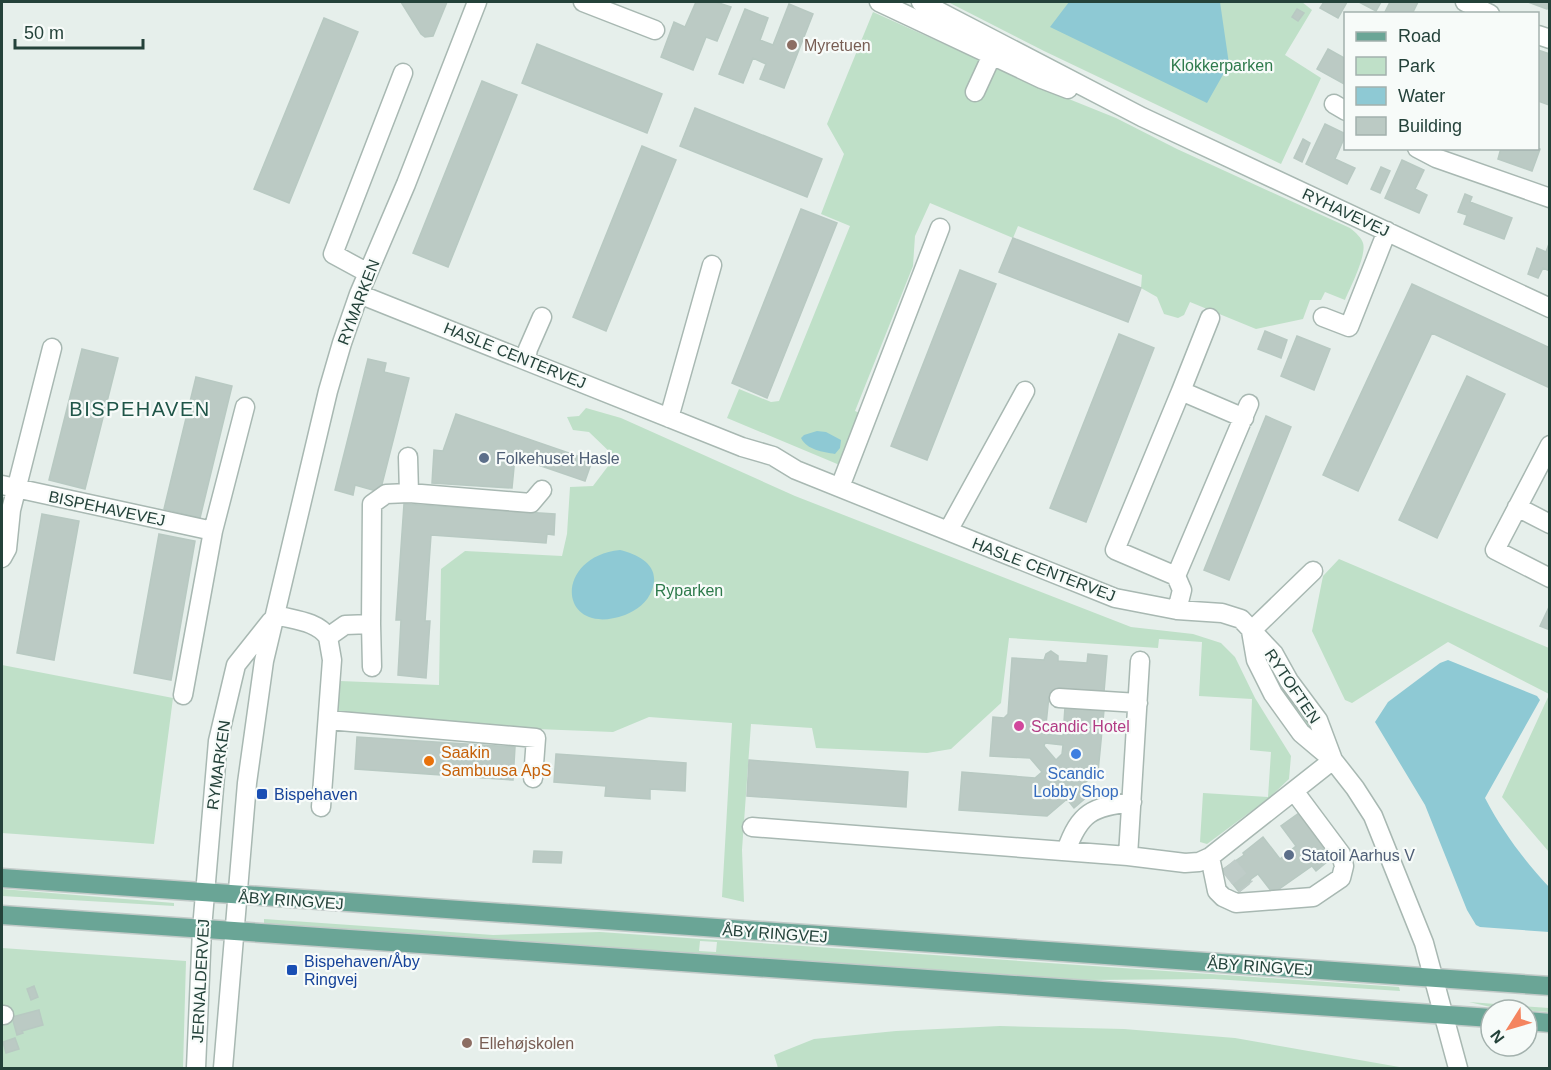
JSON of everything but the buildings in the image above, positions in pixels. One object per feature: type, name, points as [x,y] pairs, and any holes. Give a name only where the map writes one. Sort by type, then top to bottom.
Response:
[{"type":"main road","name":"ÅBY RINGVEJ","points":[[2,878],[205,894],[1550,986]]},
{"type":"main road","points":[[2,915],[1479,1017]]},
{"type":"street","name":"RYMARKEN","points":[[237,896],[248,772],[264,662],[328,392],[359,294],[477,2]]},
{"type":"street","points":[[583,2],[655,30]]},
{"type":"street","name":"RYHAVEVEJ","points":[[879,2],[1042,79],[1142,117]]},
{"type":"street","name":"RYHAVEVEJ","points":[[921,2],[1142,117],[1550,308]]},
{"type":"street","points":[[1465,2],[1486,12]]},
{"type":"street","points":[[975,92],[992,55]]},
{"type":"street","points":[[368,273],[333,254],[403,73]]},
{"type":"street","points":[[1421,150],[1436,158],[1550,198]]},
{"type":"street","points":[[840,487],[940,228]]},
{"type":"street","points":[[1323,317],[1349,327],[1387,231]]},
{"type":"street","points":[[669,418],[712,265]]},
{"type":"street","name":"HASLE CENTERVEJ","points":[[359,294],[742,447],[773,456],[796,470],[1115,598],[1177,610],[1222,613],[1241,619],[1251,631]]},
{"type":"street","points":[[526,360],[528,349],[542,317]]},
{"type":"street","points":[[1177,610],[1182,590],[1176,576],[1115,550],[1209,318]]},
{"type":"street","points":[[2,558],[7,549],[11,510],[9,487],[52,348]]},
{"type":"street","points":[[948,531],[1025,391]]},
{"type":"street","points":[[1176,576],[1246,411],[1181,391]]},
{"type":"street","points":[[183,695],[213,531],[245,407]]},
{"type":"street","points":[[1550,445],[1496,550],[1550,578]]},
{"type":"street","points":[[408,457],[409,493]]},
{"type":"street","name":"BISPEHAVEVEJ","points":[[9,487],[213,531]]},
{"type":"street","points":[[372,667],[372,504],[386,494],[409,493],[531,503],[542,490]]},
{"type":"street","points":[[1517,507],[1550,524]]},
{"type":"street","points":[[1251,631],[1313,571]]},
{"type":"street","name":"RYMARKEN","points":[[205,894],[218,741],[236,665],[276,615]]},
{"type":"street","points":[[276,615],[310,623],[322,630],[328,637],[332,660],[321,807]]},
{"type":"street","points":[[328,637],[345,625],[371,624]]},
{"type":"street","name":"RYTOFTEN","points":[[1251,631],[1256,660],[1273,694],[1301,733],[1334,760],[1373,816],[1422,937],[1458,1068]]},
{"type":"street","points":[[1128,856],[1140,661]]},
{"type":"street","points":[[1059,698],[1138,703]]},
{"type":"street","points":[[328,720],[536,738],[533,778]]},
{"type":"street","points":[[752,827],[1128,856],[1188,863],[1218,858],[1294,791],[1334,760]]},
{"type":"street","points":[[1218,858],[1217,891],[1223,897],[1236,903],[1251,894],[1313,897],[1341,878],[1344,866],[1341,854],[1294,791]]},
{"type":"street","points":[[1066,851],[1074,829],[1088,814],[1107,805],[1132,802]]},
{"type":"street","name":"JERNALDERVEJ","points":[[196,1068],[205,894]]},
{"type":"street","name":"JERNALDERVEJ","points":[[223,1068],[237,896]]},
{"type":"green space","name":"Klokkerparken","points":[[948,2],[1302,2],[1312,10],[1285,55],[1321,78],[1281,164],[1044,51]]},
{"type":"green space","points":[[873,12],[1044,89],[1116,118],[1177,149],[1350,228],[1361,239],[1364,248],[1345,300],[1325,292],[1321,300],[1310,300],[1303,319],[1256,329],[1190,302],[1184,315],[1178,318],[1164,314],[1157,297],[1141,288],[1142,275],[1018,226],[1013,238],[930,203],[915,236],[913,266],[855,411],[862,414],[842,466],[727,418],[739,389],[771,402],[779,401],[850,226],[821,214],[844,154],[827,124]]},
{"type":"green space","name":"Ryparken","points":[[586,408],[621,418],[795,496],[1131,627],[1193,634],[1221,643],[1235,657],[1255,698],[1291,756],[1289,779],[1269,798],[1207,844],[1200,842],[1203,793],[1268,797],[1271,752],[1250,750],[1252,699],[1199,696],[1202,642],[1159,639],[1158,648],[1009,638],[1001,703],[951,749],[927,753],[816,748],[812,728],[751,724],[742,850],[744,902],[722,897],[732,723],[649,717],[613,732],[511,728],[338,715],[340,681],[439,685],[441,569],[465,551],[562,556],[567,534],[570,487],[593,486],[615,457],[589,432],[573,430],[567,417],[579,416]]},
{"type":"green space","points":[[1339,559],[1549,648],[1549,694],[1448,642],[1352,703],[1345,700],[1312,631],[1323,576]]},
{"type":"green space","points":[[1262,657],[1267,657],[1321,731],[1315,737],[1278,689]]},
{"type":"green space","points":[[2,665],[173,698],[154,844],[2,833]]},
{"type":"green space","points":[[1549,695],[1550,852],[1502,797]]},
{"type":"green space","points":[[2,889],[174,903],[174,906],[2,896]]},
{"type":"green space","points":[[264,919],[493,935],[600,932],[1399,987],[1400,991],[1214,979],[1086,980],[264,924]],"holes":[[[700,941],[717,942],[716,952],[699,951]]]},
{"type":"green space","points":[[2,948],[186,961],[183,1068],[2,1068]]},
{"type":"green space","points":[[1539,1007],[1549,1008],[1549,1012],[1539,1011]]},
{"type":"green space","points":[[1000,1026],[1124,1029],[1235,1038],[1405,1068],[778,1068],[774,1055],[814,1039],[896,1031]]},
{"type":"water","points":[[1069,2],[1220,2],[1229,64],[1207,103],[1050,27]]},
{"type":"water","points":[[817,431],[826,432],[841,440],[840,448],[835,454],[811,448],[801,438]]},
{"type":"water","points":[[620,550],[635,555],[651,568],[654,582],[650,595],[641,606],[625,615],[603,619],[586,616],[576,607],[572,594],[574,580],[583,566],[598,556]]},
{"type":"water","points":[[1448,660],[1537,696],[1540,700],[1485,798],[1514,845],[1549,887],[1549,932],[1476,925],[1467,910],[1425,805],[1375,722],[1388,702],[1440,663]]},
{"type":"tunnel","points":[[1228,865],[1246,887]]},
{"type":"place","name":"Myretuen","points":[[792,45]]},
{"type":"place","name":"Folkehuset Hasle","points":[[484,458]]},
{"type":"place","name":"Scandic Hotel","points":[[1019,726]]},
{"type":"place","name":"Scandic Lobby Shop","points":[[1076,754]]},
{"type":"place","name":"Saakin Sambuusa ApS","points":[[429,761]]},
{"type":"place","name":"Bispehaven","points":[[262,794]]},
{"type":"place","name":"Statoil Aarhus V","points":[[1289,855]]},
{"type":"place","name":"Bispehaven/Åby Ringvej","points":[[292,970]]},
{"type":"place","name":"Ellehøjskolen","points":[[467,1043]]},
{"type":"district","name":"BISPEHAVEN","points":[[140,409]]}]
